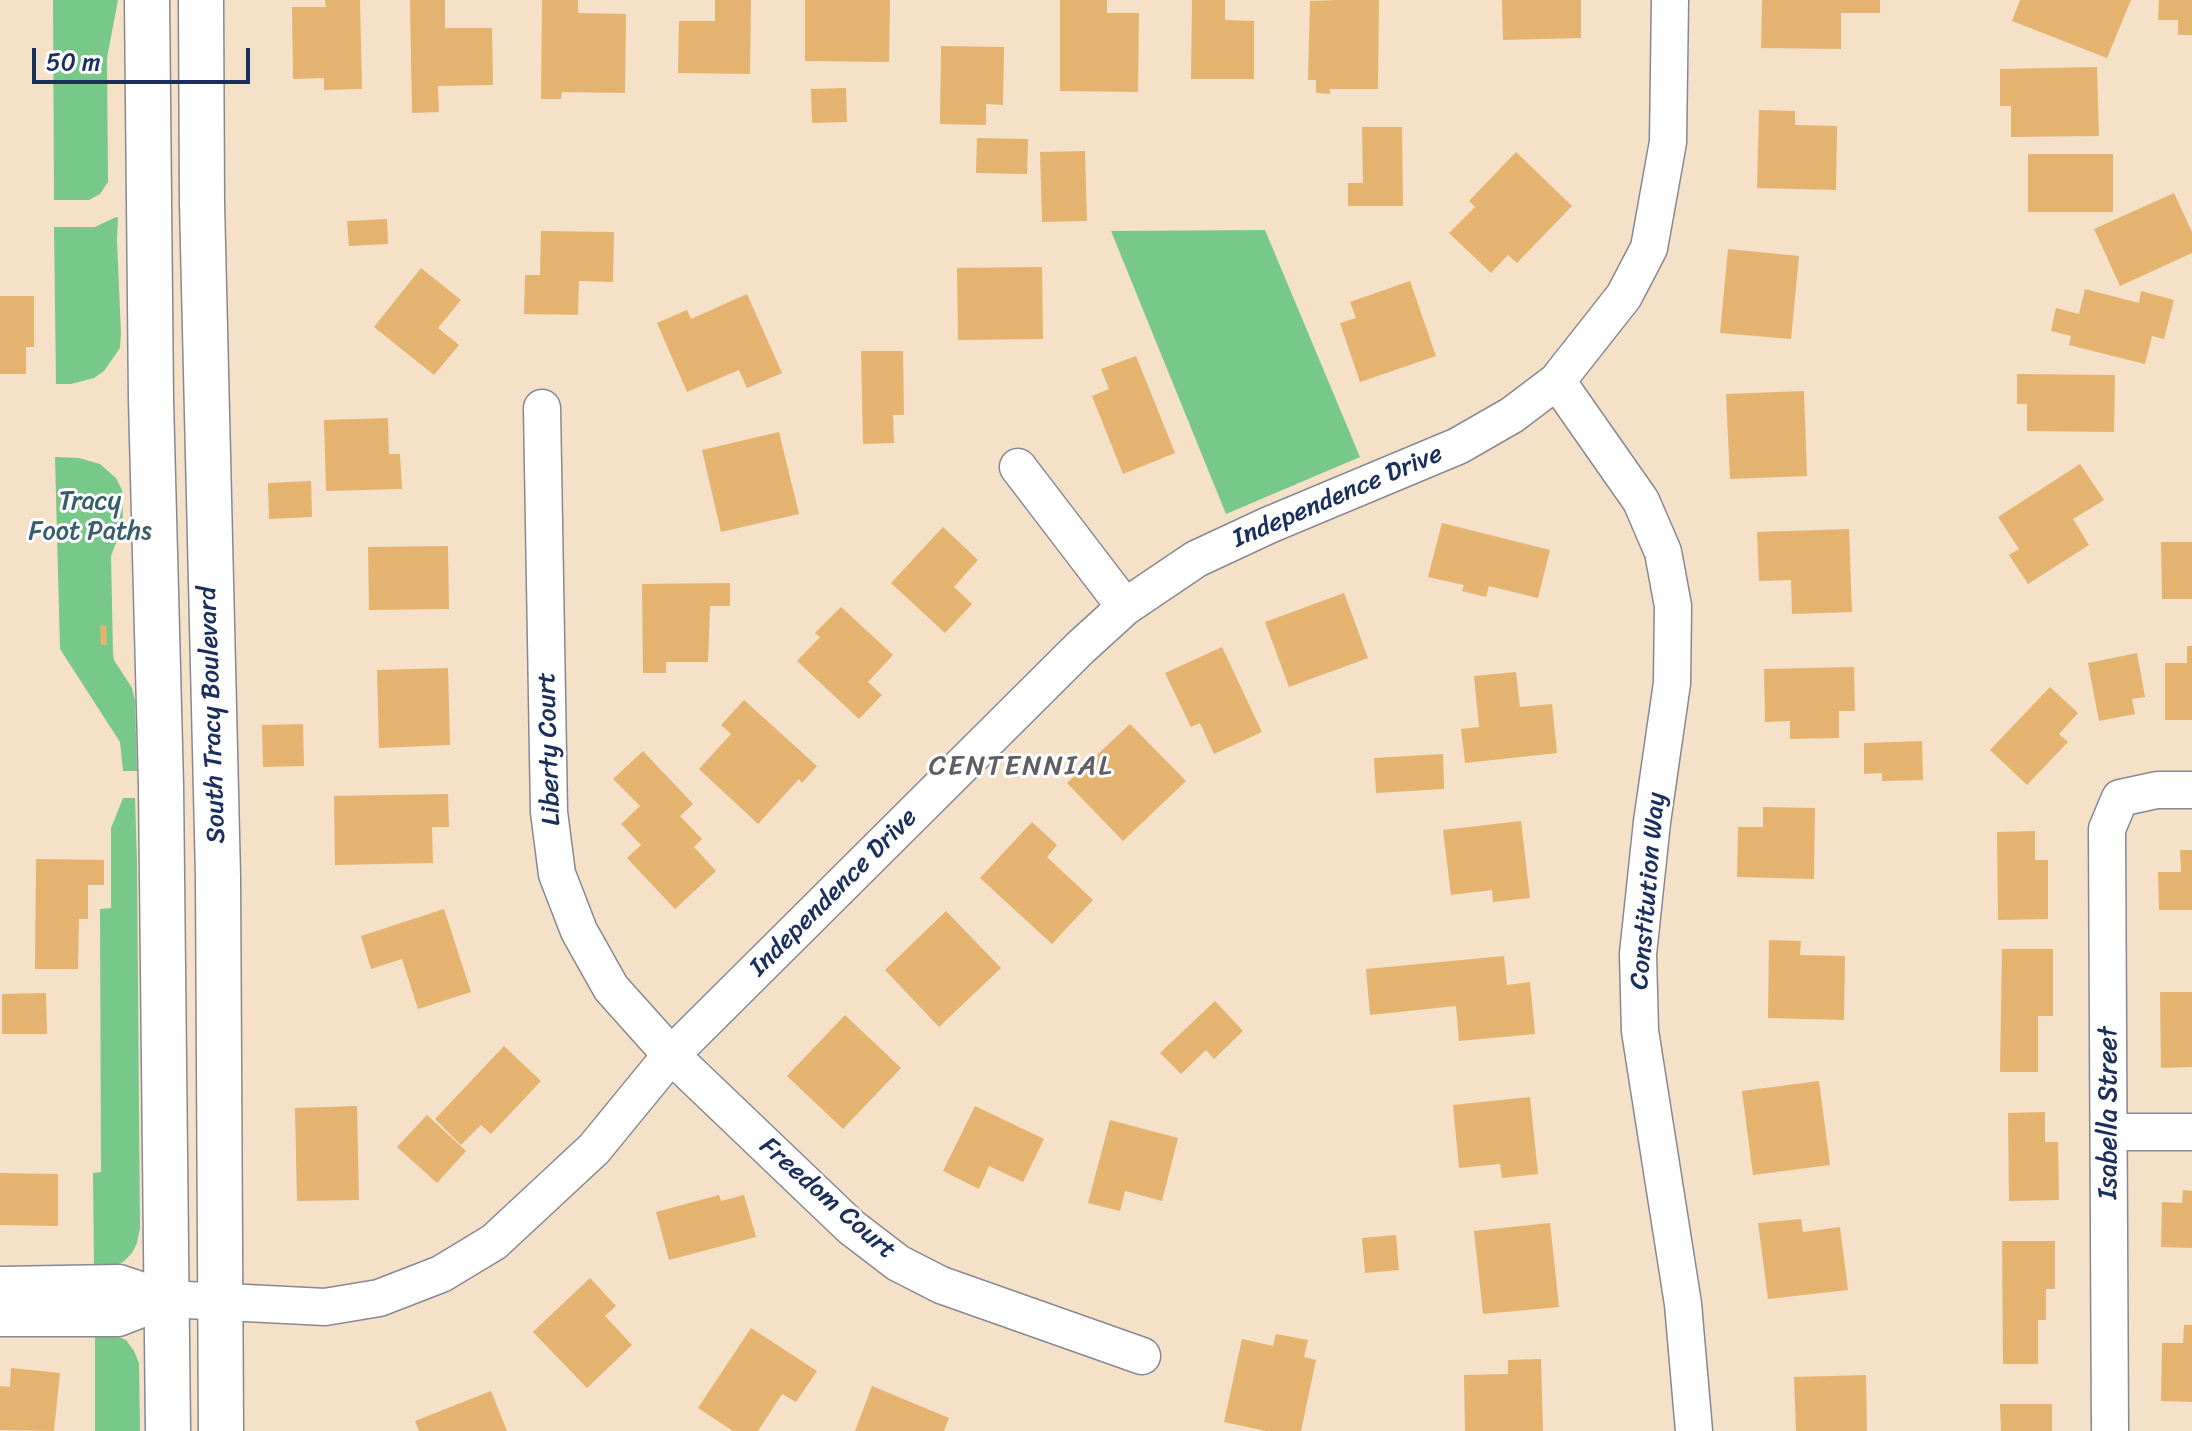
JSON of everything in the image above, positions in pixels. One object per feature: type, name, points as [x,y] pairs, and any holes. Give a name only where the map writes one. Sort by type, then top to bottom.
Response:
[{"type":"main road","name":"South Tracy Boulevard","points":[[147,0],[148,218],[161,785],[168,1431]]},
{"type":"main road","name":"South Tracy Boulevard","points":[[201,0],[202,216],[218,876],[221,1431]]},
{"type":"street","name":"Independence Drive","points":[[167,1299],[325,1307],[379,1298],[441,1274],[494,1242],[594,1149],[671,1055],[1080,648],[1125,607],[1196,559],[1458,446],[1512,415],[1557,381],[1624,296],[1649,248],[1668,142],[1670,0]]},
{"type":"street","name":"Constitution Way","points":[[1557,381],[1641,501],[1663,552],[1673,606],[1672,683],[1652,822],[1638,954],[1640,1031],[1683,1304],[1694,1431]]},
{"type":"street","name":"Liberty Court","points":[[542,408],[549,812],[557,874],[579,931],[611,988],[671,1055]]},
{"type":"street","points":[[1018,467],[1125,607]]},
{"type":"street","name":"Isabella Street","points":[[2110,1431],[2107,829],[2120,798],[2157,790],[2192,790]]},
{"type":"street","name":"Freedom Court","points":[[671,1055],[851,1227],[898,1263],[941,1285],[1142,1356]]},
{"type":"street","points":[[2110,1132],[2192,1132]]},
{"type":"street","points":[[0,1285],[119,1283],[167,1299]]},
{"type":"street","points":[[0,1318],[118,1318],[167,1299]]},
{"type":"green space","points":[[53,0],[118,0],[107,58],[108,182],[100,194],[89,200],[54,200]]},
{"type":"green space","points":[[116,217],[120,348],[104,371],[94,378],[56,384],[54,227],[95,227]]},
{"type":"green space","points":[[1265,230],[1360,457],[1226,514],[1111,231]]},
{"type":"green space","name":"Tracy Foot Paths","points":[[55,457],[79,458],[100,464],[116,478],[122,490],[123,524],[111,556],[113,653],[135,700],[137,771],[123,771],[120,742],[60,649]]},
{"type":"green space","points":[[123,798],[135,798],[140,1228],[132,1253],[123,1262],[94,1269],[93,1173],[101,1172],[100,909],[111,908],[111,828]]},
{"type":"green space","points":[[95,1332],[126,1340],[134,1351],[139,1363],[140,1431],[95,1431]]},
{"type":"building","points":[[325,0],[360,0],[362,89],[324,90],[324,78],[293,79],[292,7],[326,7]]},
{"type":"building","points":[[410,0],[445,0],[445,28],[492,28],[493,85],[438,86],[439,112],[412,113]]},
{"type":"building","points":[[542,0],[578,0],[578,13],[626,14],[625,93],[562,92],[561,99],[541,99]]},
{"type":"building","points":[[715,0],[751,0],[750,74],[678,73],[679,21],[715,21]]},
{"type":"building","points":[[805,0],[890,0],[889,62],[805,61]]},
{"type":"building","points":[[1060,0],[1107,0],[1107,13],[1139,13],[1138,92],[1060,91]]},
{"type":"building","points":[[1192,0],[1225,0],[1225,20],[1254,21],[1254,79],[1191,79]]},
{"type":"building","points":[[1379,0],[1378,89],[1330,89],[1330,94],[1316,93],[1316,80],[1308,80],[1310,1]]},
{"type":"building","points":[[1502,0],[1581,0],[1581,38],[1503,40]]},
{"type":"building","points":[[1762,0],[1880,0],[1880,13],[1841,13],[1841,49],[1761,48]]},
{"type":"building","points":[[2020,0],[2131,0],[2107,58],[2012,21]]},
{"type":"building","points":[[2159,0],[2192,0],[2192,35],[2178,35],[2178,20],[2158,20]]},
{"type":"building","points":[[941,46],[1004,47],[1003,105],[986,104],[986,125],[940,124]]},
{"type":"building","points":[[2097,67],[2099,136],[2011,137],[2011,106],[2000,106],[2000,69]]},
{"type":"building","points":[[846,88],[847,122],[812,123],[811,89]]},
{"type":"building","points":[[1759,110],[1795,111],[1795,125],[1837,126],[1836,190],[1757,188]]},
{"type":"building","points":[[1362,127],[1402,127],[1403,206],[1348,206],[1348,183],[1363,183]]},
{"type":"building","points":[[977,138],[1028,139],[1027,174],[976,173]]},
{"type":"building","points":[[1085,151],[1087,221],[1042,222],[1040,152]]},
{"type":"building","points":[[1516,152],[1572,206],[1517,263],[1508,255],[1491,273],[1449,233],[1475,207],[1469,201]]},
{"type":"building","points":[[2028,154],[2113,154],[2113,212],[2028,212]]},
{"type":"building","points":[[2174,193],[2192,232],[2192,253],[2120,286],[2094,229]]},
{"type":"building","points":[[387,219],[388,244],[349,246],[347,221]]},
{"type":"building","points":[[541,231],[614,232],[613,282],[579,281],[578,315],[524,314],[525,275],[540,275]]},
{"type":"building","points":[[1728,249],[1799,256],[1791,339],[1720,333]]},
{"type":"building","points":[[1042,267],[1043,339],[958,340],[957,268]]},
{"type":"building","points":[[421,268],[461,300],[438,328],[459,345],[434,375],[374,327]]},
{"type":"building","points":[[1410,281],[1436,356],[1360,382],[1340,323],[1356,318],[1350,302]]},
{"type":"building","points":[[2085,289],[2139,303],[2141,291],[2174,300],[2164,339],[2152,336],[2145,364],[2069,345],[2071,336],[2051,331],[2056,308],[2079,314]]},
{"type":"building","points":[[747,294],[782,373],[747,388],[739,370],[687,392],[657,323],[687,310],[691,319]]},
{"type":"building","points":[[0,296],[34,296],[34,347],[26,347],[26,374],[0,374]]},
{"type":"building","points":[[861,351],[903,351],[904,415],[893,415],[894,443],[863,444]]},
{"type":"building","points":[[1136,356],[1175,453],[1123,474],[1092,396],[1109,389],[1101,369]]},
{"type":"building","points":[[2017,374],[2115,375],[2114,432],[2027,431],[2027,404],[2017,404]]},
{"type":"building","points":[[1804,391],[1807,476],[1730,479],[1726,394]]},
{"type":"building","points":[[388,418],[389,454],[400,454],[402,489],[326,491],[324,420]]},
{"type":"building","points":[[779,432],[799,514],[721,532],[702,450]]},
{"type":"building","points":[[2080,464],[2104,500],[2073,519],[2089,545],[2028,584],[2009,555],[2019,549],[1998,517]]},
{"type":"building","points":[[311,481],[312,517],[269,519],[268,483]]},
{"type":"building","points":[[1442,523],[1550,550],[1538,598],[1489,586],[1486,597],[1462,591],[1464,585],[1428,577]]},
{"type":"building","points":[[943,527],[978,560],[954,587],[972,604],[945,633],[891,583]]},
{"type":"building","points":[[1849,529],[1852,612],[1792,614],[1791,580],[1759,581],[1757,532]]},
{"type":"building","points":[[2161,542],[2192,542],[2192,599],[2162,599]]},
{"type":"building","points":[[448,546],[449,609],[369,610],[368,547]]},
{"type":"building","points":[[730,583],[730,606],[710,606],[708,662],[666,662],[666,673],[643,673],[642,584]]},
{"type":"building","points":[[1344,593],[1368,658],[1289,687],[1265,622]]},
{"type":"building","points":[[841,607],[893,655],[868,682],[882,695],[859,719],[797,661],[820,637],[815,633]]},
{"type":"building","points":[[106,625],[107,645],[101,645],[100,626]]},
{"type":"building","points":[[2187,646],[2192,646],[2192,720],[2165,720],[2165,663],[2187,663]]},
{"type":"building","points":[[1222,647],[1262,732],[1214,754],[1200,723],[1191,727],[1165,673]]},
{"type":"building","points":[[2137,653],[2145,697],[2132,699],[2135,714],[2099,721],[2088,663]]},
{"type":"building","points":[[1854,667],[1855,711],[1839,711],[1839,738],[1790,739],[1790,721],[1765,722],[1764,669]]},
{"type":"building","points":[[448,668],[450,745],[379,748],[377,670]]},
{"type":"building","points":[[1516,672],[1520,707],[1552,704],[1557,753],[1465,763],[1461,729],[1479,727],[1474,676]]},
{"type":"building","points":[[2050,687],[2078,713],[2059,734],[2068,742],[2027,785],[1990,750]]},
{"type":"building","points":[[744,700],[817,766],[802,783],[799,779],[758,824],[699,769],[731,734],[721,725]]},
{"type":"building","points":[[303,724],[304,766],[263,767],[262,725]]},
{"type":"building","points":[[1130,724],[1186,781],[1123,841],[1067,783]]},
{"type":"building","points":[[1922,741],[1923,780],[1882,781],[1882,773],[1864,774],[1864,743]]},
{"type":"building","points":[[643,751],[693,804],[680,816],[702,839],[694,847],[716,871],[675,909],[627,858],[641,845],[621,824],[640,806],[613,779]]},
{"type":"building","points":[[1443,754],[1444,789],[1376,793],[1374,758]]},
{"type":"building","points":[[448,794],[449,827],[432,827],[433,863],[335,865],[334,796]]},
{"type":"building","points":[[1763,807],[1815,808],[1814,879],[1737,877],[1738,827],[1763,827]]},
{"type":"building","points":[[1521,821],[1530,898],[1493,902],[1492,890],[1451,895],[1443,830]]},
{"type":"building","points":[[1032,822],[1057,845],[1047,857],[1093,900],[1052,944],[980,878]]},
{"type":"building","points":[[2035,831],[2035,860],[2048,860],[2048,919],[1998,920],[1997,832]]},
{"type":"building","points":[[2180,850],[2192,850],[2192,910],[2159,910],[2158,872],[2181,872]]},
{"type":"building","points":[[36,859],[104,860],[104,885],[88,885],[88,919],[79,919],[78,969],[35,969]]},
{"type":"building","points":[[444,909],[471,992],[418,1009],[402,959],[371,969],[361,936]]},
{"type":"building","points":[[946,911],[1001,968],[939,1027],[885,970]]},
{"type":"building","points":[[1769,940],[1801,941],[1800,955],[1845,956],[1844,1020],[1768,1018]]},
{"type":"building","points":[[2002,949],[2053,949],[2053,1016],[2038,1016],[2038,1072],[2000,1072]]},
{"type":"building","points":[[1504,956],[1507,985],[1530,982],[1535,1034],[1459,1041],[1456,1006],[1370,1015],[1366,969]]},
{"type":"building","points":[[2160,992],[2192,992],[2192,1067],[2161,1068]]},
{"type":"building","points":[[46,993],[47,1034],[2,1034],[2,994]]},
{"type":"building","points":[[1215,1001],[1243,1031],[1214,1059],[1206,1050],[1181,1074],[1160,1053]]},
{"type":"building","points":[[845,1015],[901,1068],[843,1129],[787,1076]]},
{"type":"building","points":[[504,1046],[541,1081],[491,1134],[481,1125],[461,1145],[435,1119]]},
{"type":"building","points":[[1819,1081],[1830,1165],[1753,1175],[1742,1091]]},
{"type":"building","points":[[1530,1097],[1538,1174],[1502,1178],[1500,1164],[1459,1168],[1453,1105]]},
{"type":"building","points":[[357,1106],[359,1200],[297,1201],[295,1108]]},
{"type":"building","points":[[975,1106],[1044,1139],[1023,1182],[989,1166],[979,1189],[943,1171]]},
{"type":"building","points":[[2045,1112],[2045,1142],[2058,1142],[2059,1200],[2009,1201],[2008,1113]]},
{"type":"building","points":[[427,1115],[466,1151],[437,1183],[397,1147]]},
{"type":"building","points":[[1110,1120],[1178,1138],[1162,1201],[1125,1191],[1120,1211],[1088,1203]]},
{"type":"building","points":[[0,1173],[58,1174],[58,1226],[0,1225]]},
{"type":"building","points":[[2183,1190],[2192,1191],[2192,1248],[2161,1247],[2162,1202],[2182,1203]]},
{"type":"building","points":[[719,1195],[721,1201],[744,1195],[756,1237],[669,1260],[656,1212]]},
{"type":"building","points":[[1801,1219],[1803,1232],[1840,1227],[1848,1290],[1768,1299],[1758,1223]]},
{"type":"building","points":[[1550,1223],[1559,1307],[1483,1314],[1474,1231]]},
{"type":"building","points":[[1396,1235],[1399,1270],[1365,1273],[1362,1238]]},
{"type":"building","points":[[2002,1241],[2055,1241],[2055,1289],[2046,1289],[2046,1320],[2038,1320],[2038,1364],[2003,1364]]},
{"type":"building","points":[[590,1278],[616,1306],[605,1316],[632,1345],[587,1388],[533,1332]]},
{"type":"building","points":[[2184,1325],[2192,1325],[2192,1402],[2161,1401],[2162,1343],[2183,1343]]},
{"type":"building","points":[[751,1328],[817,1371],[796,1402],[782,1394],[758,1431],[733,1431],[698,1408]]},
{"type":"building","points":[[1276,1334],[1308,1340],[1304,1357],[1316,1360],[1301,1431],[1266,1431],[1224,1422],[1242,1339],[1273,1346]]},
{"type":"building","points":[[1541,1359],[1543,1431],[1465,1431],[1464,1375],[1508,1374],[1508,1360]]},
{"type":"building","points":[[11,1368],[60,1373],[54,1431],[0,1430],[0,1386],[10,1387]]},
{"type":"building","points":[[1866,1375],[1867,1431],[1796,1431],[1794,1377]]},
{"type":"building","points":[[872,1386],[949,1418],[944,1431],[855,1431]]},
{"type":"building","points":[[491,1391],[507,1431],[419,1431],[415,1421]]},
{"type":"building","points":[[2000,1404],[2052,1404],[2052,1431],[2001,1431]]},
{"type":"district","name":"CENTENNIAL","points":[[1021,767]]}]
